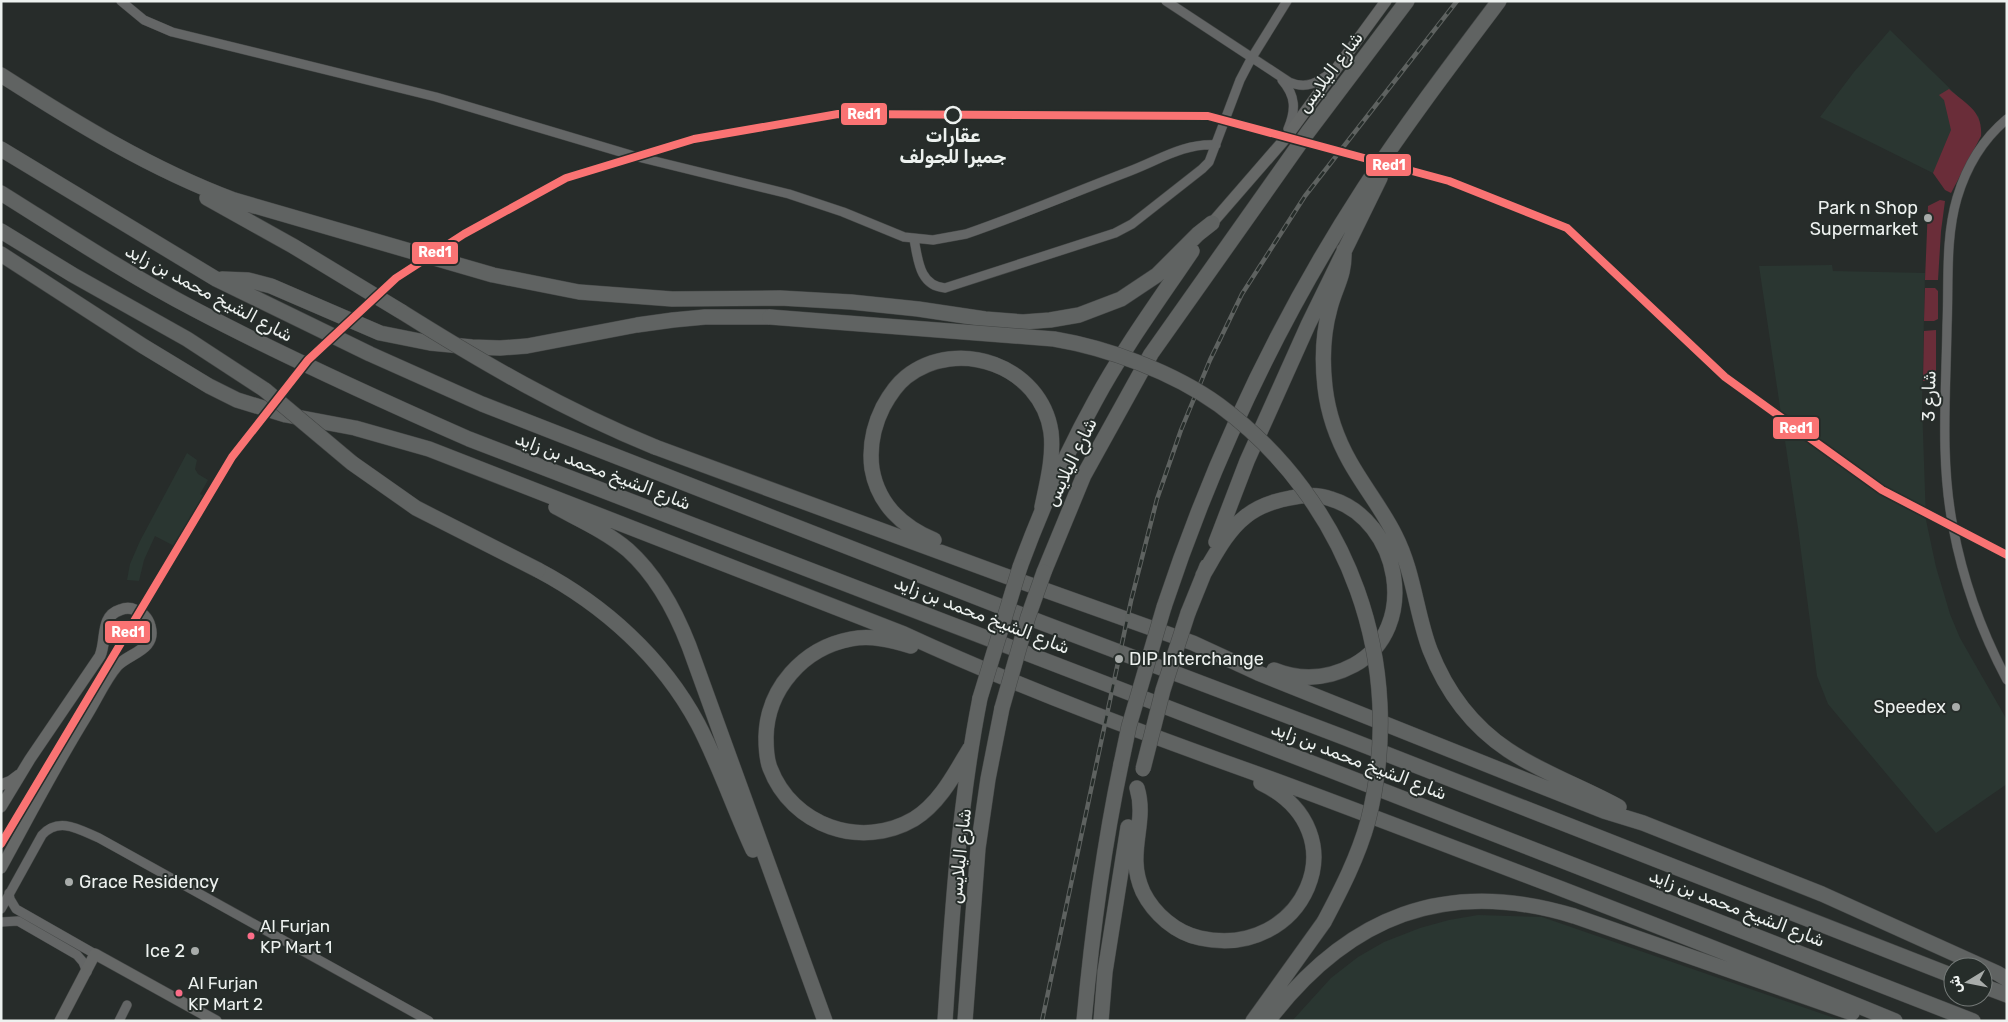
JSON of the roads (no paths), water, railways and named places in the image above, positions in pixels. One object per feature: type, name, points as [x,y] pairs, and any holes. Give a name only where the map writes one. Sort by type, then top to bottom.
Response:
[{"type":"highway","name":"شارع اليلايس","points":[[965,1021],[978,848],[988,779],[1002,708],[1028,617],[1044,572],[1084,475],[1151,354],[1308,132],[1408,1]]},
{"type":"highway","points":[[1084,1021],[1097,893],[1121,764],[1132,718],[1164,607],[1202,497],[1256,379],[1308,280],[1350,210],[1387,155],[1499,1]]},
{"type":"highway","points":[[1,75],[80,124],[165,172],[528,388],[587,418],[656,447],[1193,643],[1253,671],[1513,775],[1604,811],[1643,823],[1846,904],[2007,979]]},
{"type":"highway","name":"شارع الشيخ محمد بن زايد","points":[[1,149],[216,279],[370,354],[482,404],[1040,622],[1343,737],[1943,972]]},
{"type":"highway","points":[[1101,1021],[1105,972],[1130,815],[1163,690],[1188,613],[1247,461],[1308,324],[1377,186],[1387,155]]},
{"type":"highway","points":[[165,172],[199,187],[269,211],[493,275],[550,287],[640,298],[780,298],[851,302],[1009,321],[1064,318],[1093,310],[1120,299],[1157,275],[1198,234],[1212,223]]},
{"type":"highway","name":"شارع الشيخ محمد بن زايد","points":[[1,194],[118,266],[192,308],[352,388],[469,439],[1294,756],[1973,1021]]},
{"type":"highway","points":[[945,1021],[954,886],[970,748],[980,698],[1020,567],[1042,507],[1094,401],[1212,223]]},
{"type":"highway","points":[[1,231],[188,339],[265,390],[352,463],[416,508],[559,581],[604,613],[647,652],[666,674],[698,724],[758,862],[778,892]]},
{"type":"highway","points":[[1344,250],[1344,267],[1330,307],[1324,346],[1325,387],[1328,406],[1341,444],[1350,462],[1378,504],[1399,542],[1413,583],[1430,649],[1438,669],[1461,706],[1491,738],[1509,751],[1611,803],[1643,823]]},
{"type":"highway","points":[[1,254],[143,346],[209,386],[237,400],[286,415],[392,437],[429,449],[904,634],[970,664],[1203,756],[1276,781],[1480,858],[1811,986],[1895,1021]]},
{"type":"highway","points":[[216,279],[248,280],[263,283],[380,333],[430,343],[472,347],[527,346],[637,324],[705,317],[770,317],[1054,338],[1081,344],[1140,363],[1217,404],[1250,431],[1284,466],[1319,512],[1346,560],[1358,590],[1367,622],[1379,682],[1381,712],[1378,765],[1368,822],[1350,871],[1324,922],[1252,1021]]},
{"type":"highway","points":[[1000,574],[970,556],[913,530],[899,520],[879,492],[872,468],[871,442],[875,425],[893,389],[920,368],[936,361],[954,358],[972,358],[989,362],[1005,368],[1020,378],[1035,395],[1045,411],[1050,430],[1052,445],[1051,464],[1042,507]]},
{"type":"highway","points":[[497,476],[614,540],[627,549],[659,585],[681,627],[825,1021]]},
{"type":"highway","points":[[1203,575],[1230,532],[1244,517],[1271,502],[1300,496],[1315,496],[1330,498],[1344,504],[1362,517],[1377,532],[1386,549],[1395,581],[1394,607],[1385,633],[1368,655],[1345,670],[1325,676],[1304,678],[1276,671],[1242,657],[1214,653]]},
{"type":"highway","points":[[970,664],[892,640],[870,638],[834,643],[802,661],[778,691],[770,709],[766,728],[766,747],[769,766],[778,784],[790,801],[808,816],[829,828],[847,832],[871,833],[894,828],[915,818],[933,803],[948,785],[970,748]]},
{"type":"highway","points":[[1136,788],[1141,807],[1136,844],[1136,869],[1144,893],[1153,907],[1167,921],[1183,932],[1197,938],[1228,942],[1262,934],[1288,917],[1299,906],[1308,891],[1313,874],[1315,855],[1312,837],[1294,806],[1280,794],[1203,756]]},
{"type":"highway","points":[[1268,1021],[1295,988],[1318,965],[1334,951],[1360,934],[1414,911],[1459,902],[1489,900],[1516,902],[1548,908],[1574,916],[1874,1021]]},
{"type":"highway","points":[[1993,990],[2007,995]]},
{"type":"main road","points":[[1212,223],[1284,138],[1340,66],[1386,1]]},
{"type":"main road","points":[[1,807],[22,772],[100,656],[110,616],[129,608],[142,613],[147,618],[152,632],[147,645],[142,650],[122,661],[112,673],[74,736],[1,868]]},
{"type":"main road","points":[[1,785],[11,781],[22,772]]},
{"type":"main road","points":[[60,1021],[96,954],[216,1021]]},
{"type":"street","points":[[121,1],[144,20],[172,32],[426,95],[634,156],[789,194],[914,239],[942,239],[966,234],[1143,166],[1181,149],[1196,145],[1216,144]]},
{"type":"street","points":[[1166,1],[1280,78],[1294,84],[1310,85],[1340,66]]},
{"type":"street","points":[[914,239],[920,269],[924,278],[936,286],[950,287],[1127,228],[1206,166],[1211,158],[1230,103],[1252,58],[1287,1]]},
{"type":"street","points":[[1280,78],[1291,91],[1294,101],[1293,118],[1284,138]]},
{"type":"street","name":"شارع 3","points":[[2007,119],[1991,135],[1974,158],[1957,198],[1952,220],[1949,263],[1944,450],[1950,512],[1962,569],[1986,638],[2007,680]]},
{"type":"street","points":[[1,909],[46,830],[58,825],[71,826],[99,838],[428,1021]]},
{"type":"street","points":[[9,894],[16,909],[96,954]]},
{"type":"street","points":[[1,922],[18,921],[77,954],[87,972]]},
{"type":"street","points":[[119,1021],[128,1005]]},
{"type":"railway","points":[[1042,1021],[1131,601],[1157,499],[1181,430],[1210,360],[1242,294],[1305,196],[1457,1]]},
{"type":"place","name":"عقارات جميرا للجولف","points":[[953,115]]},
{"type":"place","name":"Park n Shop Supermarket","points":[[1928,218]]},
{"type":"place","name":"DIP Interchange","points":[[1119,659]]},
{"type":"place","name":"Speedex","points":[[1956,707]]},
{"type":"place","name":"Grace Residency","points":[[69,882]]},
{"type":"place","name":"Al Furjan KP Mart 1","points":[[251,936]]},
{"type":"place","name":"Ice 2","points":[[195,951]]},
{"type":"place","name":"Al Furjan KP Mart 2","points":[[179,993]]}]
